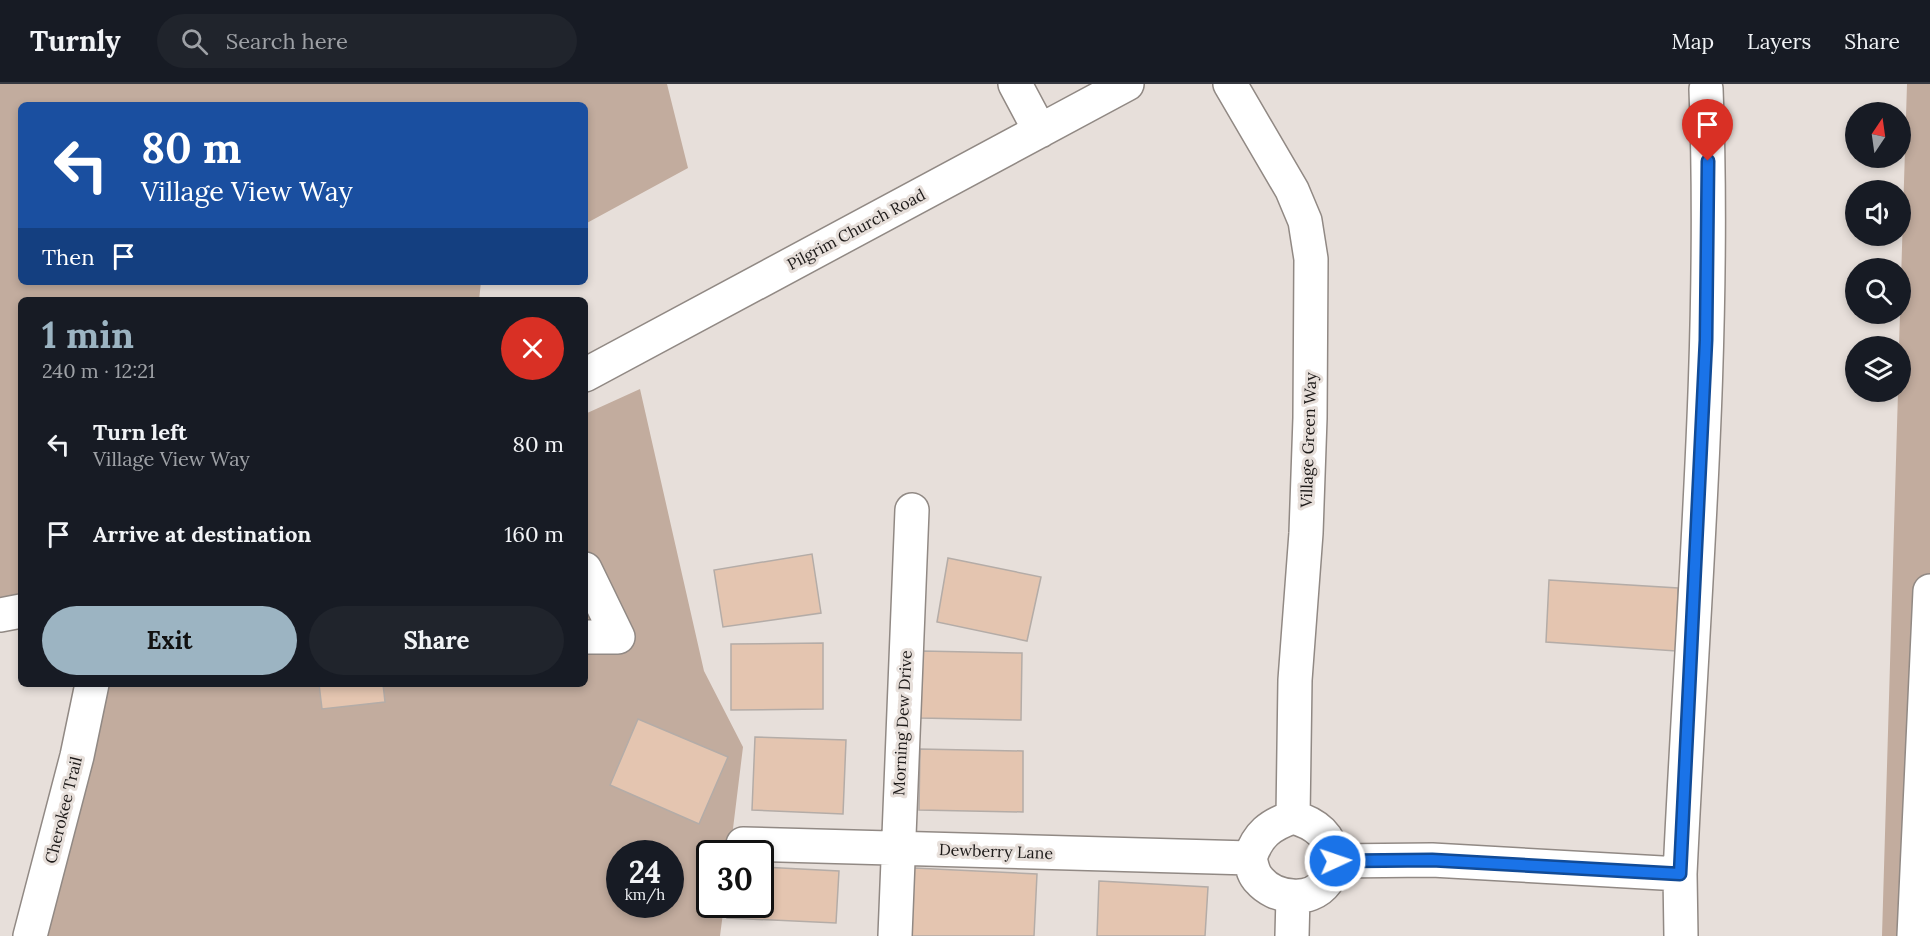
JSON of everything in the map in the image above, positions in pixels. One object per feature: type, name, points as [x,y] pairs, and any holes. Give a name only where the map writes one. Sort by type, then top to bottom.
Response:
[{"type":"street","points":[[1015,84],[1040,131]]},
{"type":"street","name":"Pilgrim Church Road","points":[[588,373],[1127,84]]},
{"type":"street","name":"Village Green Way","points":[[1230,84],[1292,190],[1305,221],[1311,259],[1310,418],[1295,680],[1293,817]]},
{"type":"street","points":[[1681,936],[1680,874],[1706,340],[1708,161],[1706,89]]},
{"type":"street","name":"Morning Dew Drive","points":[[894,936],[912,510]]},
{"type":"street","points":[[588,575],[618,637],[588,637]]},
{"type":"street","points":[[1914,936],[1930,591]]},
{"type":"street","points":[[0,615],[18,612]]},
{"type":"street","name":"Cherokee Trail","points":[[30,936],[77,756],[91,687]]},
{"type":"street","points":[[1293,817],[1311,822],[1327,837],[1335,861],[1325,883],[1315,892],[1293,896],[1279,894],[1263,885],[1253,872],[1250,858],[1261,834],[1269,827],[1293,817]]},
{"type":"street","name":"Dewberry Lane","points":[[774,845],[1250,858]]},
{"type":"street","points":[[1335,861],[1432,860],[1680,874]]},
{"type":"street","points":[[1292,936],[1293,896]]},
{"type":"shaded area","points":[[0,84],[667,84],[688,168],[588,222],[588,102],[18,102],[18,285],[481,285],[479,297],[18,297],[18,612],[0,615]]},
{"type":"shaded area","points":[[1907,84],[1930,84],[1930,936],[1882,936],[1898,402],[1911,402],[1911,336],[1899,336],[1900,324],[1911,324],[1911,258],[1902,258],[1902,246],[1911,246],[1911,180],[1904,180],[1904,168],[1911,168],[1911,102],[1906,102]]},
{"type":"shaded area","points":[[640,389],[704,671],[743,747],[732,840],[696,840],[696,918],[722,918],[720,936],[30,936],[91,687],[588,687],[588,413]]},
{"type":"building","points":[[812,554],[821,613],[723,627],[714,570]]},
{"type":"building","points":[[948,558],[1041,577],[1027,641],[937,622]]},
{"type":"building","points":[[1549,580],[1678,588],[1676,651],[1546,642]]},
{"type":"building","points":[[823,643],[823,709],[731,710],[731,644]]},
{"type":"building","points":[[922,651],[1022,653],[1021,720],[920,718]]},
{"type":"building","points":[[319,687],[383,687],[385,702],[322,709]]},
{"type":"building","points":[[638,719],[728,757],[699,824],[610,785]]},
{"type":"building","points":[[755,737],[846,740],[843,814],[752,810]]},
{"type":"building","points":[[920,749],[1023,751],[1023,812],[919,810]]},
{"type":"building","points":[[774,868],[839,871],[836,923],[727,918],[774,918]]},
{"type":"building","points":[[914,868],[1037,874],[1034,936],[910,936]]},
{"type":"building","points":[[1099,881],[1208,887],[1205,936],[1097,936]]},
{"type":"route","points":[[1335,861],[1432,860],[1680,874],[1706,340],[1708,161]]}]
